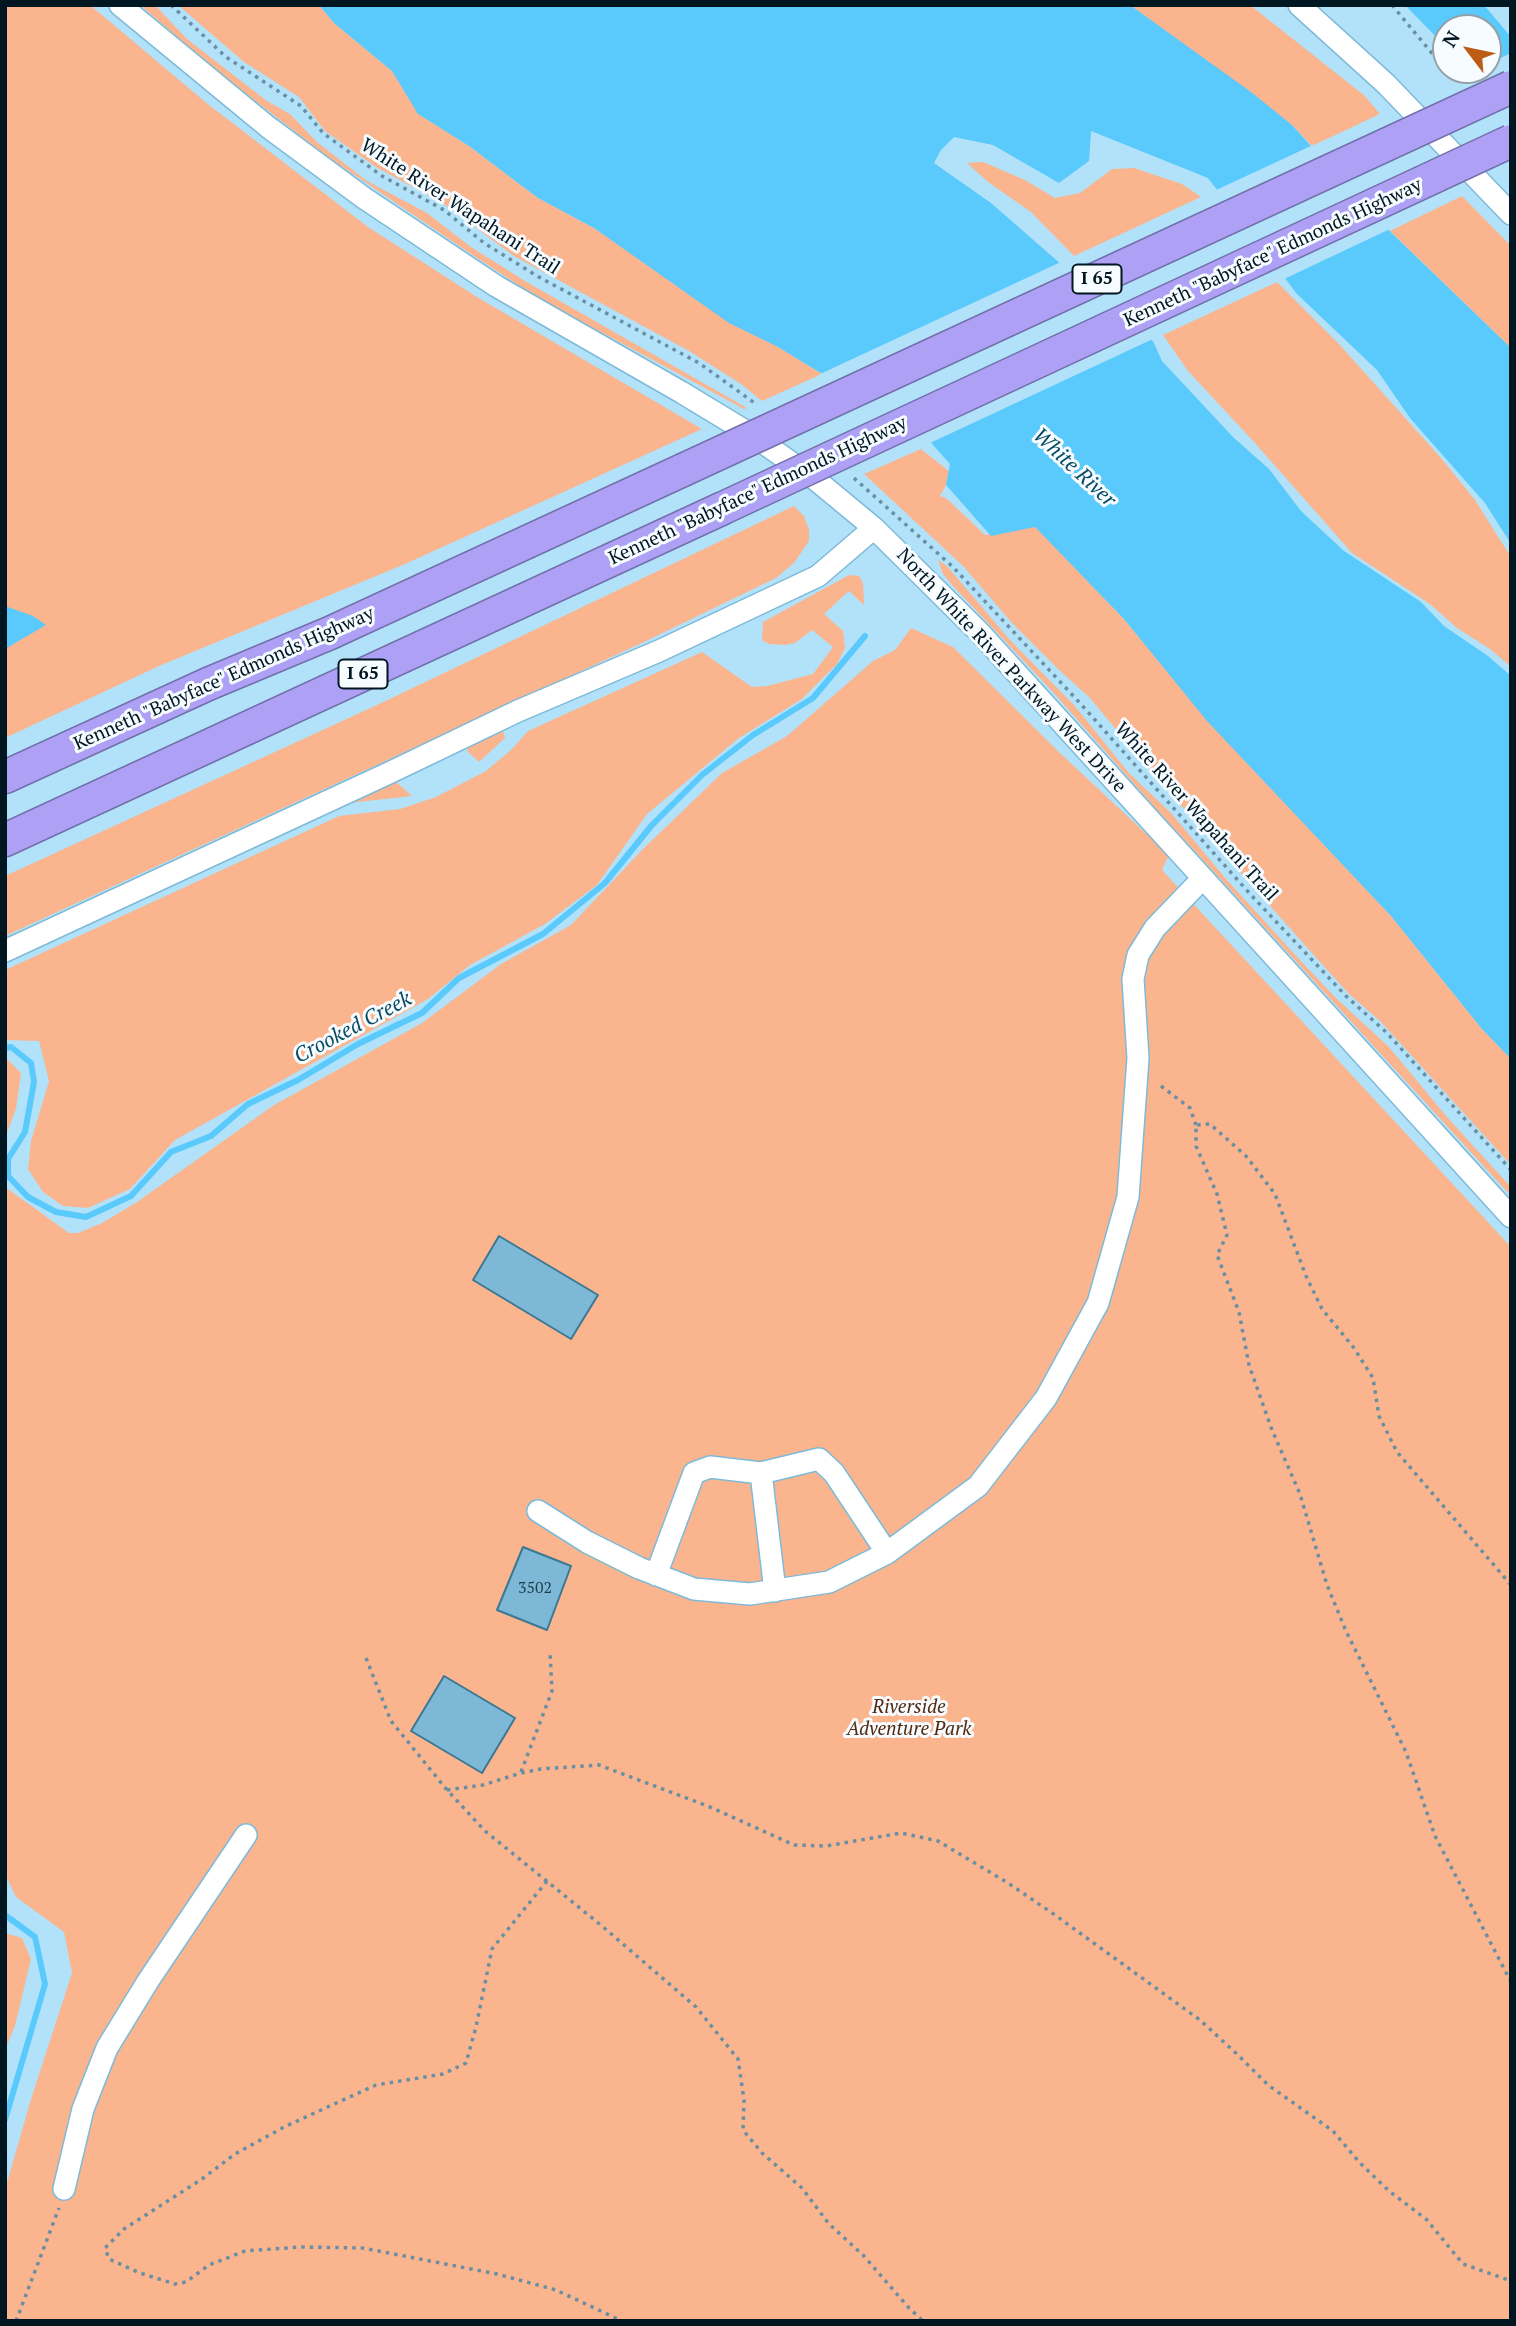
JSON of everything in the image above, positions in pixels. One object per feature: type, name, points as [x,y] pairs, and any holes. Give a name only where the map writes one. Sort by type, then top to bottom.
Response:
[{"type":"highway","name":"Kenneth \"Babyface\" Edmonds Highway","points":[[5,777],[208,684],[330,633],[1511,87]]},
{"type":"highway","name":"Kenneth \"Babyface\" Edmonds Highway","points":[[5,840],[1511,141]]},
{"type":"street","name":"North White River Parkway West Drive","points":[[120,5],[268,127],[364,198],[496,286],[752,435],[816,480],[874,528],[981,634],[1511,1217]]},
{"type":"street","points":[[1299,5],[1386,84],[1511,214]]},
{"type":"street","points":[[5,951],[518,711],[660,651],[818,576],[874,528]]},
{"type":"street","points":[[538,1511],[587,1542],[656,1575],[694,1588],[750,1594],[829,1582],[887,1553],[978,1486],[1046,1398],[1098,1303],[1128,1197],[1138,1058],[1133,979],[1138,955],[1155,928],[1202,878]]},
{"type":"street","points":[[656,1575],[694,1473],[710,1467],[761,1473],[819,1459],[834,1473],[887,1553]]},
{"type":"street","points":[[761,1473],[775,1591]]},
{"type":"street","points":[[64,2189],[83,2109],[107,2048],[246,1835]]},
{"type":"path","name":"White River Wapahani Trail","points":[[171,5],[226,57],[301,106],[323,134],[382,176],[444,209],[485,243],[537,276],[699,363],[756,404]]},
{"type":"path","points":[[1392,5],[1432,53]]},
{"type":"path","name":"White River Wapahani Trail","points":[[854,478],[953,567],[1079,702],[1251,895],[1347,997],[1386,1032],[1511,1170]]},
{"type":"path","points":[[1161,1086],[1190,1108],[1196,1125],[1196,1146],[1217,1194],[1227,1235],[1217,1255],[1239,1312],[1249,1365],[1272,1430],[1300,1494],[1327,1585],[1346,1631],[1406,1752],[1435,1836],[1511,1982]]},
{"type":"path","points":[[1196,1125],[1210,1124],[1246,1156],[1275,1194],[1306,1276],[1322,1309],[1354,1348],[1373,1377],[1379,1416],[1398,1452],[1511,1586]]},
{"type":"path","points":[[521,1773],[552,1691],[550,1651]]},
{"type":"path","points":[[366,1658],[391,1721],[447,1790],[485,1831],[696,2007],[738,2059],[744,2100],[743,2130],[762,2153],[802,2188],[830,2224],[863,2255],[923,2321]]},
{"type":"path","points":[[447,1790],[483,1785],[540,1769],[599,1765],[710,1807],[794,1845],[825,1846],[901,1833],[937,1841],[1008,1883],[1200,2020],[1268,2085],[1334,2131],[1360,2163],[1389,2191],[1426,2220],[1463,2264],[1511,2281]]},
{"type":"path","points":[[547,1881],[492,1949],[466,2063],[443,2074],[376,2085],[286,2126],[234,2154],[202,2179],[124,2229],[105,2248],[109,2259],[174,2284],[186,2282],[209,2265],[245,2251],[299,2247],[363,2248],[497,2274],[556,2290],[622,2321]]},
{"type":"path","points":[[16,2321],[24,2295],[54,2225],[64,2189]]},
{"type":"green space","points":[[5,5],[90,5],[209,105],[368,227],[477,297],[702,429],[405,564],[159,666],[5,738]]},
{"type":"green space","points":[[140,5],[156,6],[187,39],[267,101],[290,114],[317,142],[367,181],[427,213],[471,247],[525,281],[747,408],[744,409],[543,301],[474,256],[328,157],[223,76]]},
{"type":"green space","points":[[178,5],[319,5],[334,23],[392,71],[419,114],[469,146],[538,198],[594,228],[661,274],[822,374],[762,401],[741,384],[689,351],[514,256],[444,204],[376,167],[325,131],[299,97],[244,62]]},
{"type":"green space","points":[[1130,5],[1250,5],[1365,96],[1380,114],[1312,146],[1292,125]]},
{"type":"green space","points":[[983,162],[1025,180],[1055,198],[1080,193],[1112,169],[1134,168],[1182,184],[1201,197],[1074,256],[1031,212],[988,182],[967,163]]},
{"type":"green space","points":[[1462,196],[1511,246],[1511,348],[1390,231]]},
{"type":"green space","points":[[1277,282],[1339,344],[1441,458],[1475,500],[1511,557],[1511,667],[1490,649],[1457,628],[1430,604],[1352,553],[1188,371],[1163,335]]},
{"type":"green space","points":[[921,449],[949,471],[940,496],[946,498],[985,535],[1035,526],[1124,619],[1208,721],[1391,916],[1482,1029],[1511,1059],[1511,1165],[1380,1021],[1349,994],[1311,952],[1154,775],[1089,697],[1012,623],[964,567],[864,474]]},
{"type":"green space","points":[[794,506],[804,516],[809,530],[809,541],[794,563],[776,578],[642,643],[5,936],[5,876],[377,705]]},
{"type":"green space","points":[[938,560],[947,566],[1010,640],[1074,705],[1129,773],[1171,813],[1299,959],[1389,1047],[1447,1117],[1511,1187],[1511,1196],[1157,810],[1052,691],[953,586],[943,574]]},
{"type":"green space","points":[[849,575],[859,576],[863,583],[864,605],[849,591],[824,614],[843,631],[845,648],[837,664],[802,699],[739,738],[647,814],[597,885],[545,924],[470,965],[428,999],[175,1140],[130,1189],[88,1208],[63,1206],[43,1192],[28,1169],[31,1141],[49,1081],[39,1041],[5,1040],[5,970],[339,816],[400,809],[436,797],[486,771],[528,731],[702,652],[752,687],[767,686],[813,674],[833,647],[812,630],[795,643],[769,644],[762,640],[763,622]]},
{"type":"green space","name":"Riverside Adventure Park","points":[[911,628],[953,647],[1061,754],[1169,855],[1162,870],[1511,1247],[1511,2321],[5,2321],[5,2190],[72,1973],[64,1932],[16,1897],[5,1874],[5,1187],[69,1233],[78,1233],[102,1223],[137,1202],[274,1105],[422,1023],[501,964],[571,925],[643,849],[722,773],[787,736],[873,661],[895,650]]},
{"type":"green space","points":[[503,730],[505,738],[479,762],[467,751],[468,747]]},
{"type":"green space","points":[[395,781],[412,796],[349,803]]},
{"type":"green space","points":[[5,1057],[21,1073],[16,1109],[5,1138]]},
{"type":"green space","points":[[5,1933],[22,1938],[31,1959],[15,2026],[5,2050]]},
{"type":"water","name":"White River","points":[[319,5],[1130,5],[1251,92],[1292,125],[1374,216],[1511,348],[1511,544],[1485,503],[1410,418],[1377,370],[1297,294],[1208,178],[1091,131],[1089,161],[1059,183],[993,145],[954,137],[941,150],[934,163],[991,203],[1153,341],[1162,361],[1233,437],[1269,469],[1301,511],[1344,551],[1421,602],[1444,626],[1488,656],[1511,676],[1511,1059],[1482,1029],[1391,916],[1207,721],[1124,619],[1035,527],[991,536],[946,485],[950,464],[926,437],[778,347],[729,323],[594,228],[538,198],[469,146],[418,114],[392,71],[334,23]]},
{"type":"water","points":[[1405,5],[1484,5],[1492,14],[1432,14],[1432,33]]},
{"type":"water","points":[[1502,26],[1511,37],[1511,123],[1476,84],[1502,84]]},
{"type":"water","points":[[5,606],[33,616],[46,625],[5,649]]},
{"type":"pier","points":[[1511,53],[1511,126],[1471,84],[1502,84],[1502,57]]},
{"type":"pier","points":[[1315,144],[1392,228],[1282,280],[1214,191]]},
{"type":"pier","points":[[1063,261],[1155,338],[928,444],[818,375]]},
{"type":"building","points":[[499,1236],[598,1295],[571,1339],[473,1280]]},
{"type":"building","points":[[523,1547],[571,1566],[547,1630],[497,1610]]},
{"type":"building","points":[[444,1676],[515,1718],[482,1773],[411,1731]]},
{"type":"waterway","name":"Crooked Creek","points":[[5,1048],[11,1047],[31,1063],[34,1082],[25,1132],[8,1159],[8,1176],[28,1197],[56,1212],[86,1217],[131,1196],[171,1152],[211,1136],[248,1104],[298,1080],[358,1044],[422,1013],[459,978],[543,934],[605,883],[652,825],[702,775],[753,735],[813,698],[865,636]]},
{"type":"waterway","name":"Crooked Creek","points":[[5,1915],[35,1937],[45,1984],[5,2120]]}]
